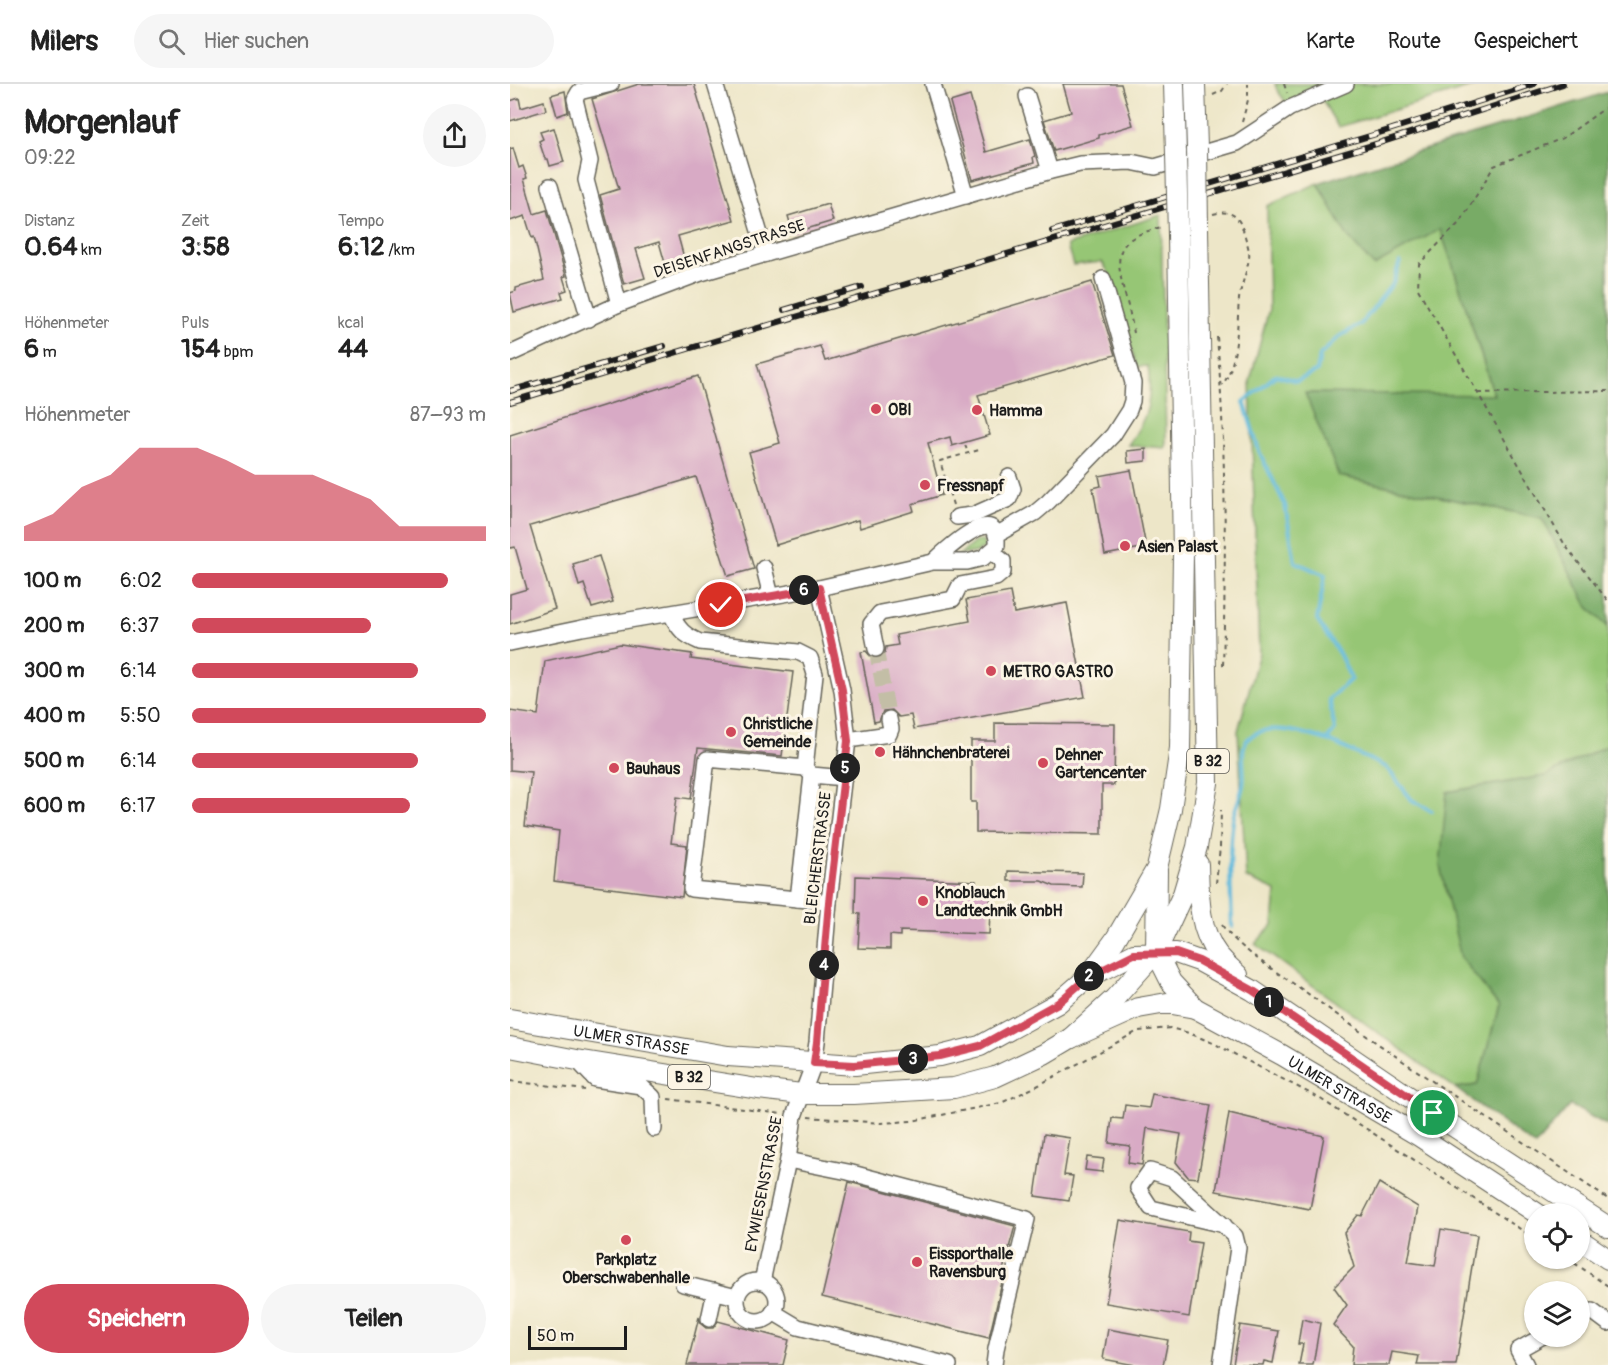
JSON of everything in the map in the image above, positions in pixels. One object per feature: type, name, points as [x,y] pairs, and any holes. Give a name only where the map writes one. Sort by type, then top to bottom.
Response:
[{"type":"main road","name":"B 32","points":[[1088,977],[1115,940],[1157,868],[1174,789],[1180,748],[1183,556],[1174,84]]},
{"type":"main road","name":"B 32","points":[[1071,1038],[1114,999],[1156,952],[1183,894],[1197,847],[1208,783],[1197,148],[1202,90]]},
{"type":"main road","points":[[1197,847],[1199,904],[1204,929],[1217,954],[1252,990]]},
{"type":"main road","name":"ULMER STRASSE","points":[[1157,868],[1156,952],[1172,982],[1195,1008],[1282,1055],[1419,1136],[1524,1205]]},
{"type":"main road","name":"ULMER STRASSE","points":[[510,1019],[728,1056],[855,1065],[940,1056],[980,1046],[1058,1003],[1088,977],[1134,954],[1176,953],[1199,961],[1252,990],[1433,1113],[1608,1227]]},
{"type":"main road","points":[[1071,1038],[1138,1008],[1167,1003],[1195,1008]]},
{"type":"main road","name":"ULMER STRASSE","points":[[510,1047],[758,1089],[802,1094],[854,1094],[954,1088],[995,1077],[1044,1054],[1071,1038]]},
{"type":"main road","points":[[1590,1247],[1608,1259]]},
{"type":"street","points":[[610,84],[579,92],[575,99],[590,161],[586,180],[619,304]]},
{"type":"street","points":[[715,84],[766,254]]},
{"type":"street","points":[[933,84],[966,196]]},
{"type":"street","name":"DEISENFANGSTRASSE","points":[[510,354],[619,304],[701,273],[1050,171],[1080,164],[1131,162],[1155,167],[1237,143],[1290,108],[1346,84]]},
{"type":"street","points":[[1027,96],[1050,171]]},
{"type":"street","points":[[550,186],[590,319]]},
{"type":"street","points":[[996,535],[1035,513],[1048,502],[1113,435],[1132,401],[1133,383],[1130,368],[1103,279]]},
{"type":"street","points":[[933,562],[965,534],[975,521],[1009,499],[1013,489],[1009,477]]},
{"type":"street","points":[[510,643],[582,628],[819,588],[933,562],[967,562],[983,558],[992,552],[996,546],[996,535],[992,529],[975,521],[957,517]]},
{"type":"street","points":[[876,649],[871,624],[880,613],[953,599],[960,585],[996,578],[1003,572],[1003,561],[992,552]]},
{"type":"street","points":[[764,568],[771,596]]},
{"type":"street","name":"BLEICHERSTRASSE","points":[[802,1094],[814,1063],[817,1042],[829,902],[848,741],[842,690],[819,588]]},
{"type":"street","points":[[671,614],[677,626],[686,636],[700,642],[798,652],[810,658],[815,674],[798,899]]},
{"type":"street","points":[[848,741],[889,734],[891,729],[889,719]]},
{"type":"street","points":[[829,902],[691,889],[707,759],[808,771],[844,778]]},
{"type":"street","points":[[577,1060],[595,1079],[642,1086],[653,1097],[654,1129]]},
{"type":"street","name":"EYWIESENSTRASSE","points":[[762,1282],[788,1160],[794,1116],[802,1094]]},
{"type":"street","points":[[788,1160],[848,1172],[1027,1219],[994,1365]]},
{"type":"street","points":[[1221,1365],[1238,1248],[1235,1236],[1224,1225],[1172,1178],[1150,1171],[1138,1188],[1151,1208],[1224,1225]]},
{"type":"street","points":[[749,1282],[762,1282],[776,1294],[776,1307],[763,1319],[752,1320],[742,1314],[737,1297],[749,1282]]},
{"type":"street","points":[[683,1284],[737,1297]]},
{"type":"street","points":[[709,1319],[715,1292]]},
{"type":"street","points":[[1590,1312],[1592,1311],[1608,1323]]},
{"type":"street","points":[[773,1312],[798,1327],[949,1365]]},
{"type":"street","points":[[1524,1347],[1518,1350],[1526,1365]]},
{"type":"path","points":[[1202,90],[1222,91],[1227,84]]},
{"type":"path","points":[[1248,84],[1248,100]]},
{"type":"path","points":[[1608,106],[1563,138],[1494,166],[1461,221],[1419,264],[1418,289],[1565,545],[1608,601]]},
{"type":"path","points":[[1217,328],[1226,524],[1224,668]]},
{"type":"path","points":[[1478,393],[1608,391]]},
{"type":"path","points":[[965,445],[968,453]]},
{"type":"path","points":[[957,517],[940,461],[979,450]]},
{"type":"path","points":[[1215,890],[1221,811]]},
{"type":"path","points":[[1221,923],[1226,931],[1249,951],[1371,1040],[1608,1199]]},
{"type":"path","points":[[653,1097],[794,1116],[891,1122],[912,1121],[1001,1103],[1037,1086],[1137,1031],[1170,1028],[1213,1042],[1319,1098],[1524,1231]]},
{"type":"path","points":[[510,1081],[594,1090]]},
{"type":"path","points":[[1583,1269],[1608,1286]]},
{"type":"green space","points":[[1275,84],[1481,84],[1338,127],[1320,96],[1290,108]]},
{"type":"green space","points":[[1608,92],[1608,627],[1588,607],[1542,518],[1339,476],[1305,393],[1494,395],[1440,229],[1374,266],[1348,237],[1318,183]]},
{"type":"green space","points":[[1318,183],[1348,237],[1440,229],[1494,396],[1306,393],[1339,476],[1542,518],[1588,607],[1608,627],[1608,745],[1545,776],[1447,792],[1461,957],[1499,1006],[1477,1085],[1455,1088],[1255,944],[1273,925],[1276,891],[1246,878],[1238,731],[1259,653],[1250,381],[1269,309],[1267,206]]},
{"type":"green space","points":[[1161,215],[1165,448],[1128,445],[1145,416],[1150,389],[1148,366],[1137,367],[1109,273],[1102,262],[1073,265],[1067,245]]},
{"type":"green space","points":[[980,540],[984,543],[985,548],[978,552],[959,555],[975,542]]},
{"type":"green space","points":[[1608,745],[1608,1126],[1570,1105],[1535,1146],[1455,1088],[1477,1085],[1499,1006],[1461,958],[1440,866],[1447,792],[1545,776]]},
{"type":"building","points":[[639,84],[694,84],[734,220],[678,236],[686,265],[667,270],[659,242],[636,249],[645,278],[624,284],[600,195],[619,189],[592,99]]},
{"type":"building","points":[[1063,84],[1121,84],[1133,125],[1054,151],[1044,120],[1071,112]]},
{"type":"building","points":[[565,91],[568,112],[557,116],[551,95]]},
{"type":"building","points":[[970,96],[986,152],[1030,139],[1035,156],[1033,157],[1034,163],[972,180],[950,102]]},
{"type":"building","points":[[519,98],[521,108],[544,101],[546,110],[510,121],[510,101]]},
{"type":"building","points":[[554,128],[564,162],[550,166],[539,141],[543,139],[540,132]]},
{"type":"building","points":[[513,148],[519,168],[523,166],[527,178],[524,179],[534,214],[547,210],[566,276],[563,277],[567,290],[561,292],[563,298],[514,312],[510,293],[516,291],[516,288],[544,280],[534,237],[532,238],[525,216],[510,221],[510,149]]},
{"type":"building","points":[[828,204],[833,221],[793,233],[788,216]]},
{"type":"building","name":"OBI","points":[[1092,282],[1115,355],[978,395],[990,435],[952,446],[950,437],[928,443],[942,495],[912,504],[914,511],[860,528],[858,520],[776,545],[749,452],[780,443],[757,364],[820,346],[825,361]]},
{"type":"building","points":[[698,376],[754,569],[728,576],[696,477],[530,526],[555,609],[510,624],[510,594],[527,589],[515,547],[510,548],[510,435]]},
{"type":"building","points":[[1146,449],[1146,461],[1128,463],[1127,451]]},
{"type":"building","points":[[1131,470],[1146,547],[1105,555],[1093,488],[1101,486],[1099,476]]},
{"type":"building","points":[[599,556],[613,602],[592,608],[584,584],[579,586],[573,564]]},
{"type":"building","name":"METRO GASTRO","points":[[1010,592],[1014,613],[1067,603],[1085,697],[914,729],[911,715],[899,717],[892,710],[883,711],[879,721],[874,722],[861,652],[866,651],[872,658],[878,658],[885,653],[886,647],[898,645],[896,635],[970,621],[966,600]]},
{"type":"building","name":"Bauhaus","points":[[620,644],[692,654],[691,659],[793,672],[782,756],[698,748],[691,799],[677,797],[671,843],[687,845],[682,897],[554,881],[559,831],[525,826],[531,772],[510,770],[510,711],[538,715],[545,661]]},
{"type":"building","name":"Dehner Gartencenter","points":[[995,723],[1115,724],[1114,785],[1102,785],[1102,834],[976,832],[976,802],[971,802],[971,741],[995,741]]},
{"type":"building","points":[[1008,871],[1083,873],[1082,887],[1054,886],[1041,881],[1008,881]]},
{"type":"building","name":"Knoblauch Landtechnik GmbH","points":[[856,876],[976,881],[976,888],[991,889],[989,934],[900,931],[900,936],[890,935],[890,949],[858,948],[860,914],[855,913]]},
{"type":"building","points":[[1152,1094],[1211,1105],[1198,1178],[1188,1177],[1176,1162],[1181,1134],[1147,1128],[1142,1165],[1128,1163],[1130,1146],[1109,1143],[1112,1118],[1123,1119],[1125,1105],[1149,1108]]},
{"type":"building","points":[[1229,1113],[1324,1136],[1310,1209],[1216,1191]]},
{"type":"building","points":[[1044,1134],[1070,1138],[1064,1175],[1073,1176],[1069,1201],[1035,1196]]},
{"type":"building","points":[[1087,1157],[1104,1159],[1102,1172],[1085,1170]]},
{"type":"building","name":"Eissporthalle Ravensburg","points":[[849,1182],[1015,1226],[1002,1274],[1004,1274],[989,1338],[822,1297]]},
{"type":"building","points":[[1379,1183],[1418,1207],[1408,1262],[1435,1266],[1441,1229],[1477,1235],[1456,1365],[1417,1365],[1419,1356],[1392,1352],[1389,1365],[1351,1365],[1353,1346],[1333,1325],[1347,1305],[1334,1287],[1354,1267],[1344,1233],[1358,1215],[1362,1216]]},
{"type":"building","points":[[1120,1220],[1189,1232],[1188,1241],[1201,1243],[1189,1317],[1106,1303]]},
{"type":"building","points":[[699,1317],[700,1323],[706,1328],[713,1328],[718,1321],[789,1340],[783,1365],[687,1365]]},
{"type":"building","points":[[1302,1319],[1320,1323],[1313,1365],[1299,1365],[1303,1344],[1298,1344]]},
{"type":"building","points":[[1240,1325],[1279,1331],[1273,1363],[1264,1361],[1263,1365],[1233,1364]]},
{"type":"building","points":[[1108,1329],[1168,1340],[1163,1365],[1135,1365],[1103,1359]]},
{"type":"waterway","points":[[1232,927],[1231,833],[1243,785],[1245,744],[1255,733],[1275,729],[1327,740],[1335,730],[1329,699],[1351,679],[1340,655],[1317,620],[1325,575],[1295,562],[1285,505],[1259,451],[1244,402],[1276,375],[1297,381],[1317,371],[1320,355],[1340,336],[1361,324],[1393,283],[1400,262]]},
{"type":"waterway","points":[[1327,740],[1386,767],[1412,800],[1432,811]]},
{"type":"tunnel","points":[[876,649],[889,719]]},
{"type":"railway","points":[[1052,231],[1373,135],[1534,84]]},
{"type":"railway","points":[[510,402],[1376,144],[1563,84]]},
{"type":"railway","points":[[784,310],[862,287]]},
{"type":"railway","points":[[510,391],[664,346]]},
{"type":"place","name":"OBI","points":[[876,409]]},
{"type":"place","name":"Hamma","points":[[977,410]]},
{"type":"place","name":"Fressnapf","points":[[925,485]]},
{"type":"place","name":"Asien Palast","points":[[1125,546]]},
{"type":"place","name":"METRO GASTRO","points":[[991,671]]},
{"type":"place","name":"Christliche Gemeinde","points":[[731,732]]},
{"type":"place","name":"Hähnchenbraterei","points":[[880,752]]},
{"type":"place","name":"Dehner Gartencenter","points":[[1043,763]]},
{"type":"place","name":"Bauhaus","points":[[614,768]]},
{"type":"place","name":"Knoblauch Landtechnik GmbH","points":[[923,901]]},
{"type":"place","name":"Parkplatz Oberschwabenhalle","points":[[626,1240]]},
{"type":"place","name":"Eissporthalle Ravensburg","points":[[917,1262]]},
{"type":"route","points":[[721,605],[819,588],[842,690],[848,741],[829,902],[814,1063],[855,1065],[940,1056],[980,1046],[1058,1003],[1088,977],[1134,954],[1176,953],[1199,961],[1252,990],[1433,1113]]}]
